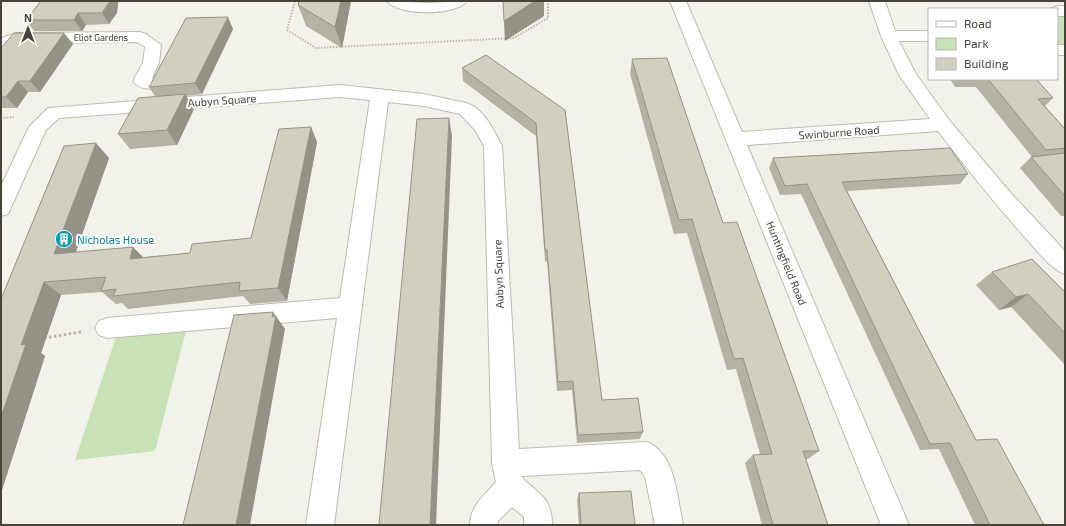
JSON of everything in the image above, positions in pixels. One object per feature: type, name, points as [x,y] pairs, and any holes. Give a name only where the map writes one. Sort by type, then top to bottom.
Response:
[{"type":"street","points":[[395,1],[410,7],[427,8],[444,6],[459,1]]},
{"type":"street","name":"Huntingfield Road","points":[[678,1],[895,525]]},
{"type":"street","points":[[877,1],[889,36],[908,75],[942,124],[991,186],[1055,245],[1065,265]]},
{"type":"street","points":[[889,36],[928,36]]},
{"type":"street","name":"Eliot Gardens","points":[[1,43],[17,38],[140,37],[153,45],[151,63],[142,81],[150,84]]},
{"type":"street","name":"Aubyn Square","points":[[1,208],[38,126],[54,112],[340,91],[424,100],[466,109],[482,126],[493,146],[509,475]]},
{"type":"street","points":[[320,525],[380,95]]},
{"type":"street","name":"Swinburne Road","points":[[736,139],[942,124]]},
{"type":"street","points":[[107,328],[351,307]]},
{"type":"street","points":[[509,475],[647,456],[658,472],[669,525]]},
{"type":"street","points":[[484,525],[484,516],[509,475]]},
{"type":"street","points":[[509,475],[538,511],[538,525]]},
{"type":"path","points":[[295,1],[287,30],[316,48],[514,38],[548,18],[548,1]]},
{"type":"path","points":[[39,339],[107,328]]},
{"type":"green space","points":[[1065,15],[1065,44],[1058,44],[1058,16]]},
{"type":"green space","points":[[186,331],[155,451],[75,460],[116,337]]},
{"type":"building","points":[[41,1],[110,1],[102,13],[78,13],[74,20],[26,20]]},
{"type":"building","points":[[299,1],[341,1],[335,27],[298,5]]},
{"type":"building","points":[[503,1],[535,1],[504,21]]},
{"type":"building","points":[[228,17],[195,83],[149,87],[186,18]]},
{"type":"building","points":[[14,33],[64,33],[30,81],[18,81],[6,97],[1,97],[1,48]]},
{"type":"building","points":[[486,55],[565,110],[602,400],[638,398],[643,432],[578,435],[573,381],[558,382],[547,250],[545,250],[536,123],[462,68]]},
{"type":"building","points":[[667,58],[723,223],[737,222],[819,451],[803,451],[828,525],[773,525],[753,455],[772,454],[743,358],[734,359],[692,219],[679,220],[632,59]]},
{"type":"building","points":[[989,80],[1037,80],[1053,98],[1038,99],[1065,129],[1065,148],[1046,150]]},
{"type":"building","points":[[185,94],[167,130],[118,134],[138,98]]},
{"type":"building","points":[[449,118],[430,525],[379,525],[417,119]]},
{"type":"building","points":[[311,127],[278,288],[239,291],[240,282],[113,296],[116,289],[101,291],[106,277],[44,282],[21,345],[26,344],[1,417],[1,299],[64,146],[96,143],[54,254],[133,247],[130,259],[190,253],[192,244],[251,238],[279,129]]},
{"type":"building","points":[[950,148],[968,174],[842,182],[976,440],[997,439],[1044,525],[990,525],[950,443],[930,444],[807,184],[785,186],[773,158]]},
{"type":"building","points":[[1065,153],[1065,196],[1031,157]]},
{"type":"building","points":[[1032,259],[1065,292],[1065,333],[1028,294],[1016,297],[992,272]]},
{"type":"building","points":[[273,312],[272,317],[276,316],[236,525],[183,525],[234,315]]},
{"type":"building","points":[[631,491],[635,525],[581,525],[579,493]]},
{"type":"place","name":"Nicholas House","points":[[64,239]]}]
